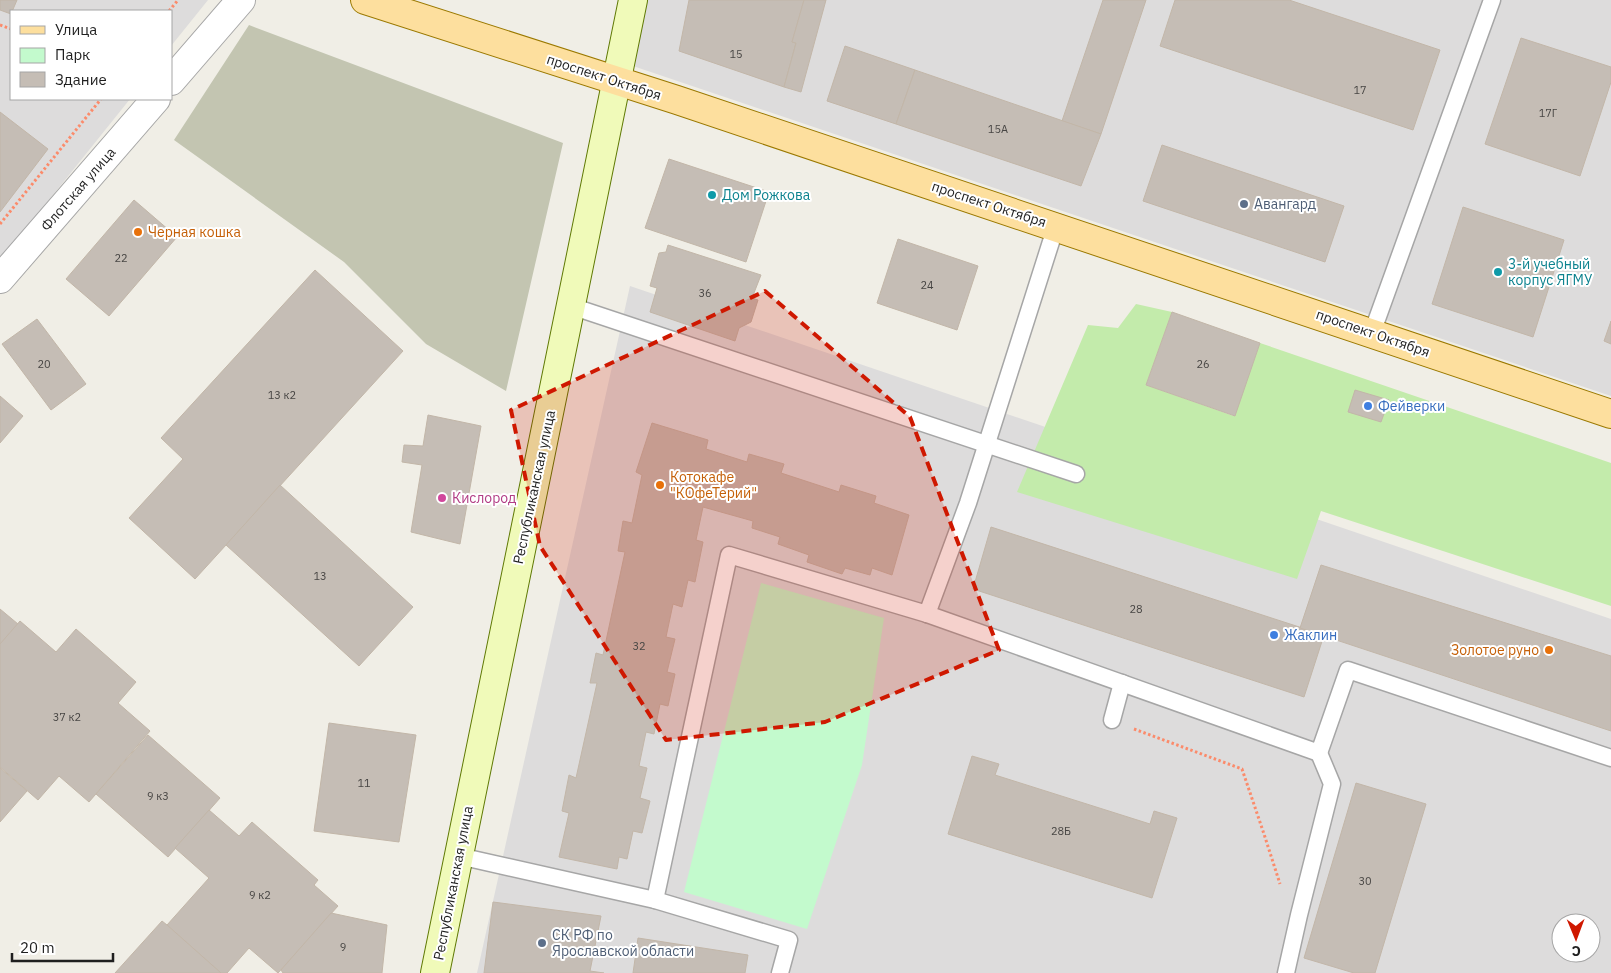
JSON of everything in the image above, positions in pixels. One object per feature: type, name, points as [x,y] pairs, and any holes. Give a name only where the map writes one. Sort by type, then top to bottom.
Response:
[{"type":"main road","name":"проспект Октября","points":[[365,0],[1056,226],[1611,414]]},
{"type":"main road","name":"Республиканская улица","points":[[435,973],[632,0]]},
{"type":"street","points":[[172,80],[241,0]]},
{"type":"street","name":"Флотская улица","points":[[0,279],[155,100]]},
{"type":"lane","points":[[1372,333],[1492,0]]},
{"type":"lane","points":[[927,614],[968,504],[1056,226]]},
{"type":"lane","points":[[571,306],[1076,474]]},
{"type":"lane","points":[[655,900],[730,555],[927,614],[1319,753]]},
{"type":"lane","points":[[1286,973],[1332,784],[1319,753],[1348,670],[1611,758]]},
{"type":"lane","points":[[1112,720],[1122,683]]},
{"type":"lane","points":[[459,856],[655,900],[789,940],[780,973]]},
{"type":"path","points":[[170,10],[178,0]]},
{"type":"path","points":[[0,224],[100,100]]},
{"type":"path","points":[[1112,720],[1242,769],[1281,889]]},
{"type":"highlighted area","points":[[765,291],[910,417],[999,650],[825,722],[666,740],[540,546],[511,410]]},
{"type":"shaded area","points":[[0,0],[208,0],[172,45],[172,10],[10,10],[10,100],[129,100],[16,241],[0,258]]},
{"type":"shaded area","points":[[646,0],[1611,0],[1611,396],[633,66]]},
{"type":"shaded area","points":[[249,25],[563,143],[506,391],[426,344],[344,262],[174,140]]},
{"type":"shaded area","points":[[630,286],[1611,619],[1611,973],[477,973]]},
{"type":"green space","points":[[1136,304],[1172,312],[1146,385],[1234,416],[1260,343],[1611,463],[1611,606],[1321,511],[1297,579],[1017,492],[1088,325],[1118,328]]},
{"type":"green space","points":[[761,583],[884,618],[862,765],[807,929],[684,892]]},
{"type":"building","points":[[0,0],[17,0],[13,10],[10,10],[10,14],[0,10]]},
{"type":"building","points":[[689,0],[804,0],[792,42],[796,43],[784,87],[679,51]]},
{"type":"building","points":[[804,0],[826,0],[801,92],[784,87],[796,43],[792,42]]},
{"type":"building","points":[[1103,0],[1146,0],[1101,134],[1062,121]]},
{"type":"building","points":[[1175,0],[1289,0],[1440,50],[1413,130],[1160,46]]},
{"type":"building","points":[[1521,38],[1611,67],[1611,82],[1580,176],[1485,144]]},
{"type":"building","points":[[845,46],[915,70],[896,124],[827,101]]},
{"type":"building","points":[[915,70],[1101,134],[1081,186],[896,124]]},
{"type":"building","points":[[0,112],[48,149],[0,212]]},
{"type":"building","name":"Авангард","points":[[1162,145],[1344,206],[1325,262],[1143,201]]},
{"type":"building","points":[[669,159],[769,192],[746,262],[645,228]]},
{"type":"building","points":[[134,200],[177,237],[109,316],[66,279]]},
{"type":"building","name":"3-й учебный корпус ЯГМУ","points":[[1463,207],[1564,240],[1533,337],[1432,304]]},
{"type":"building","points":[[898,239],[978,266],[957,330],[877,303]]},
{"type":"building","points":[[668,245],[761,275],[752,298],[758,300],[751,322],[739,328],[735,341],[650,312],[657,288],[650,286],[659,253],[666,252]]},
{"type":"building","points":[[315,270],[403,351],[195,579],[129,518],[183,459],[161,438]]},
{"type":"building","points":[[1172,312],[1260,343],[1235,416],[1146,385]]},
{"type":"building","points":[[37,319],[86,384],[51,410],[2,344]]},
{"type":"building","points":[[1611,321],[1611,344],[1604,341]]},
{"type":"building","name":"Фейверки","points":[[1355,390],[1389,400],[1381,422],[1348,412]]},
{"type":"building","points":[[0,396],[23,416],[0,443]]},
{"type":"building","name":"Кислород","points":[[428,415],[481,426],[460,544],[411,532],[422,465],[402,462],[404,445],[423,446]]},
{"type":"building","points":[[652,423],[708,440],[706,449],[747,462],[749,454],[784,464],[781,473],[839,492],[841,485],[876,496],[874,503],[909,515],[892,575],[872,568],[870,575],[845,568],[842,574],[807,562],[809,555],[778,544],[780,537],[752,528],[753,521],[703,507],[696,540],[703,542],[695,582],[688,580],[682,607],[673,604],[666,637],[675,639],[667,672],[675,674],[668,706],[660,704],[654,734],[646,732],[639,766],[647,768],[640,798],[650,801],[642,833],[633,831],[627,859],[619,857],[617,869],[559,857],[569,813],[562,811],[569,775],[576,778],[597,683],[590,683],[596,653],[603,655],[625,552],[618,551],[623,521],[632,523],[642,475],[636,472]]},
{"type":"building","points":[[280,485],[413,607],[359,666],[226,545]]},
{"type":"building","points":[[991,527],[1324,635],[1304,697],[973,589]]},
{"type":"building","points":[[1321,565],[1611,656],[1611,731],[1300,628]]},
{"type":"building","points":[[0,609],[18,624],[0,645]]},
{"type":"building","points":[[20,621],[56,652],[76,629],[136,682],[118,703],[150,731],[89,802],[59,776],[38,800],[0,767],[0,644]]},
{"type":"building","points":[[329,723],[416,735],[399,842],[314,831]]},
{"type":"building","points":[[148,735],[220,798],[168,857],[96,794]]},
{"type":"building","points":[[972,756],[999,764],[995,775],[1150,824],[1154,811],[1177,818],[1152,898],[948,834]]},
{"type":"building","points":[[0,768],[27,791],[0,822]]},
{"type":"building","points":[[1356,783],[1426,804],[1375,973],[1354,973],[1304,958]]},
{"type":"building","points":[[209,810],[239,836],[252,822],[318,880],[314,885],[338,906],[278,973],[249,948],[227,973],[221,973],[167,925],[209,878],[175,848]]},
{"type":"building","name":"СК РФ по Ярославской области","points":[[493,902],[601,916],[590,971],[604,973],[484,973]]},
{"type":"building","points":[[331,913],[387,925],[382,973],[283,973],[281,970]]},
{"type":"building","points":[[162,921],[167,925],[221,973],[115,973]]},
{"type":"building","name":"СК РФ по Ярославской области","points":[[638,938],[748,955],[745,973],[633,973]]},
{"type":"place","name":"Дом Рожкова","points":[[712,195]]},
{"type":"place","name":"Авангард","points":[[1244,204]]},
{"type":"place","name":"Черная кошка","points":[[138,232]]},
{"type":"place","name":"3-й учебный корпус ЯГМУ","points":[[1498,272]]},
{"type":"place","name":"Фейверки","points":[[1368,406]]},
{"type":"place","name":"Котокафе \"КОфеТерий\"","points":[[660,485]]},
{"type":"place","name":"Кислород","points":[[442,498]]},
{"type":"place","name":"Жаклин","points":[[1274,635]]},
{"type":"place","name":"Золотое руно","points":[[1549,650]]},
{"type":"place","name":"СК РФ по Ярославской области","points":[[542,943]]}]
